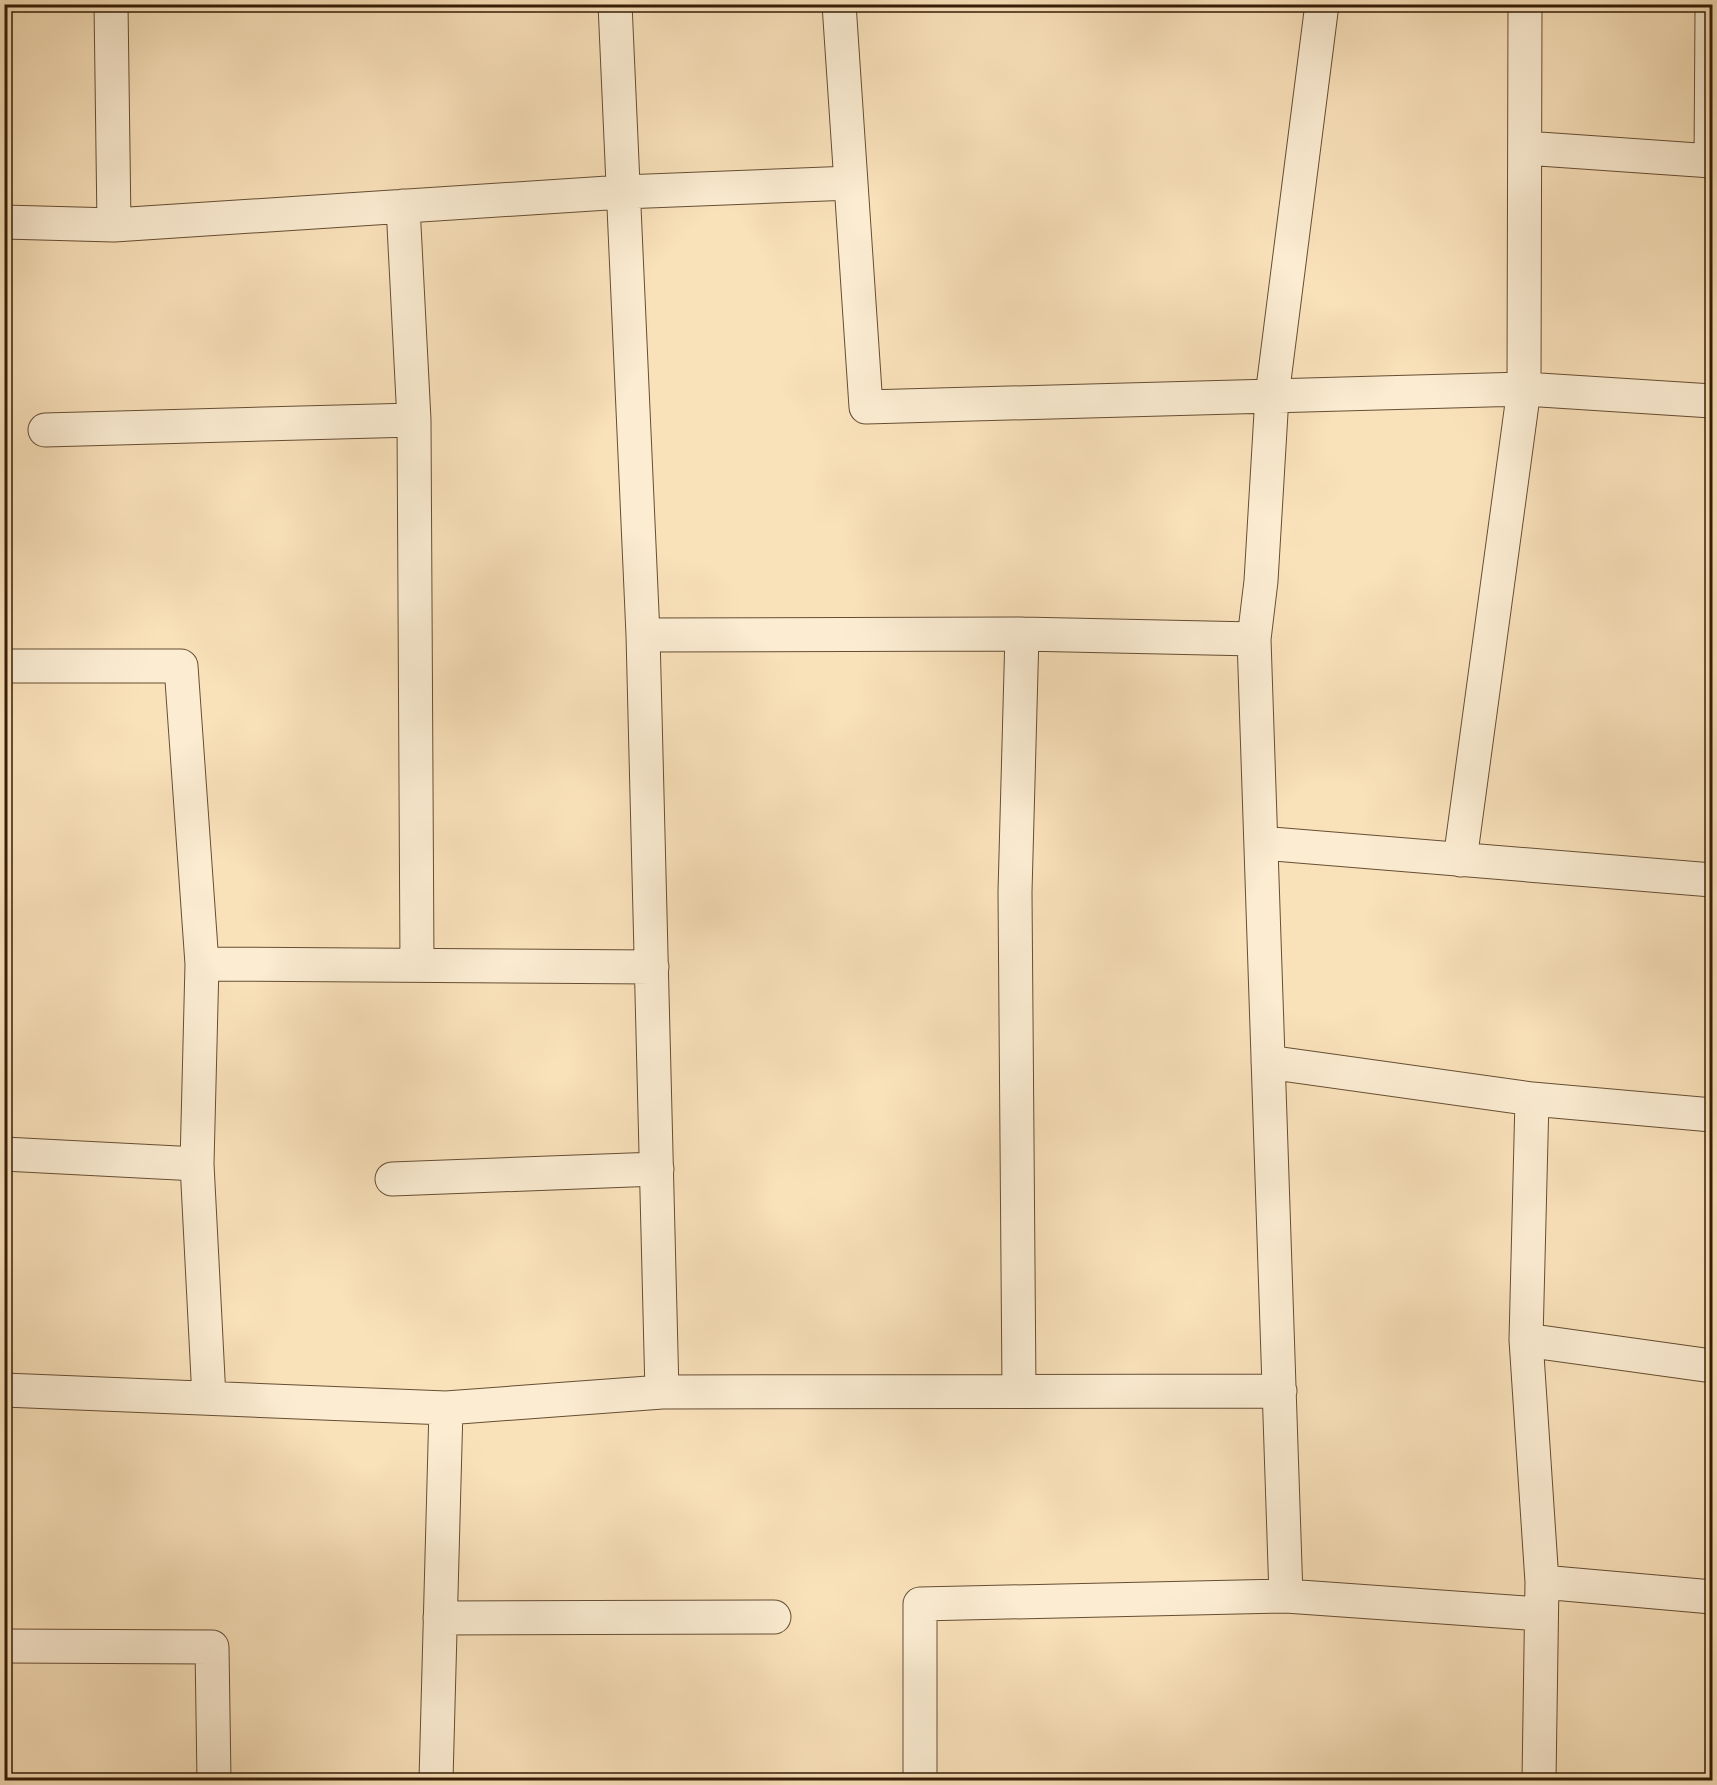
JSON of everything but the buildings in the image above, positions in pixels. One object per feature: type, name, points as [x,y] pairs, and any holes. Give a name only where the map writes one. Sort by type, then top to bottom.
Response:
[{"type":"street","points":[[111,4],[114,225]]},
{"type":"street","points":[[615,4],[643,635],[662,1392]]},
{"type":"street","points":[[839,4],[866,407],[1524,390],[1713,401]]},
{"type":"street","points":[[1286,1596],[1254,639],[1261,581],[1272,396],[1322,4]]},
{"type":"street","points":[[1460,860],[1524,390],[1525,4]]},
{"type":"street","points":[[1525,148],[1712,161],[1713,12]]},
{"type":"street","points":[[4,222],[114,225],[623,192],[851,183]]},
{"type":"street","points":[[403,206],[414,420],[417,965]]},
{"type":"street","points":[[45,430],[414,420]]},
{"type":"street","points":[[643,635],[1022,634],[1254,639]]},
{"type":"street","points":[[1019,1391],[1015,892],[1022,634]]},
{"type":"street","points":[[4,666],[181,666],[202,964],[197,1164],[209,1398]]},
{"type":"street","points":[[1261,843],[1713,880]]},
{"type":"street","points":[[202,964],[652,967]]},
{"type":"street","points":[[1268,1062],[1532,1099],[1713,1115]]},
{"type":"street","points":[[1532,1099],[1526,1340],[1542,1582],[1539,1780]]},
{"type":"street","points":[[4,1154],[197,1164]]},
{"type":"street","points":[[392,1179],[657,1169]]},
{"type":"street","points":[[1526,1340],[1713,1366]]},
{"type":"street","points":[[4,1390],[446,1408],[662,1392],[1280,1391]]},
{"type":"street","points":[[436,1780],[446,1408]]},
{"type":"street","points":[[1542,1582],[1713,1597]]},
{"type":"street","points":[[920,1780],[920,1604],[1286,1596],[1541,1614]]},
{"type":"street","points":[[440,1618],[774,1617]]},
{"type":"street","points":[[4,1646],[212,1647],[214,1780]]}]
